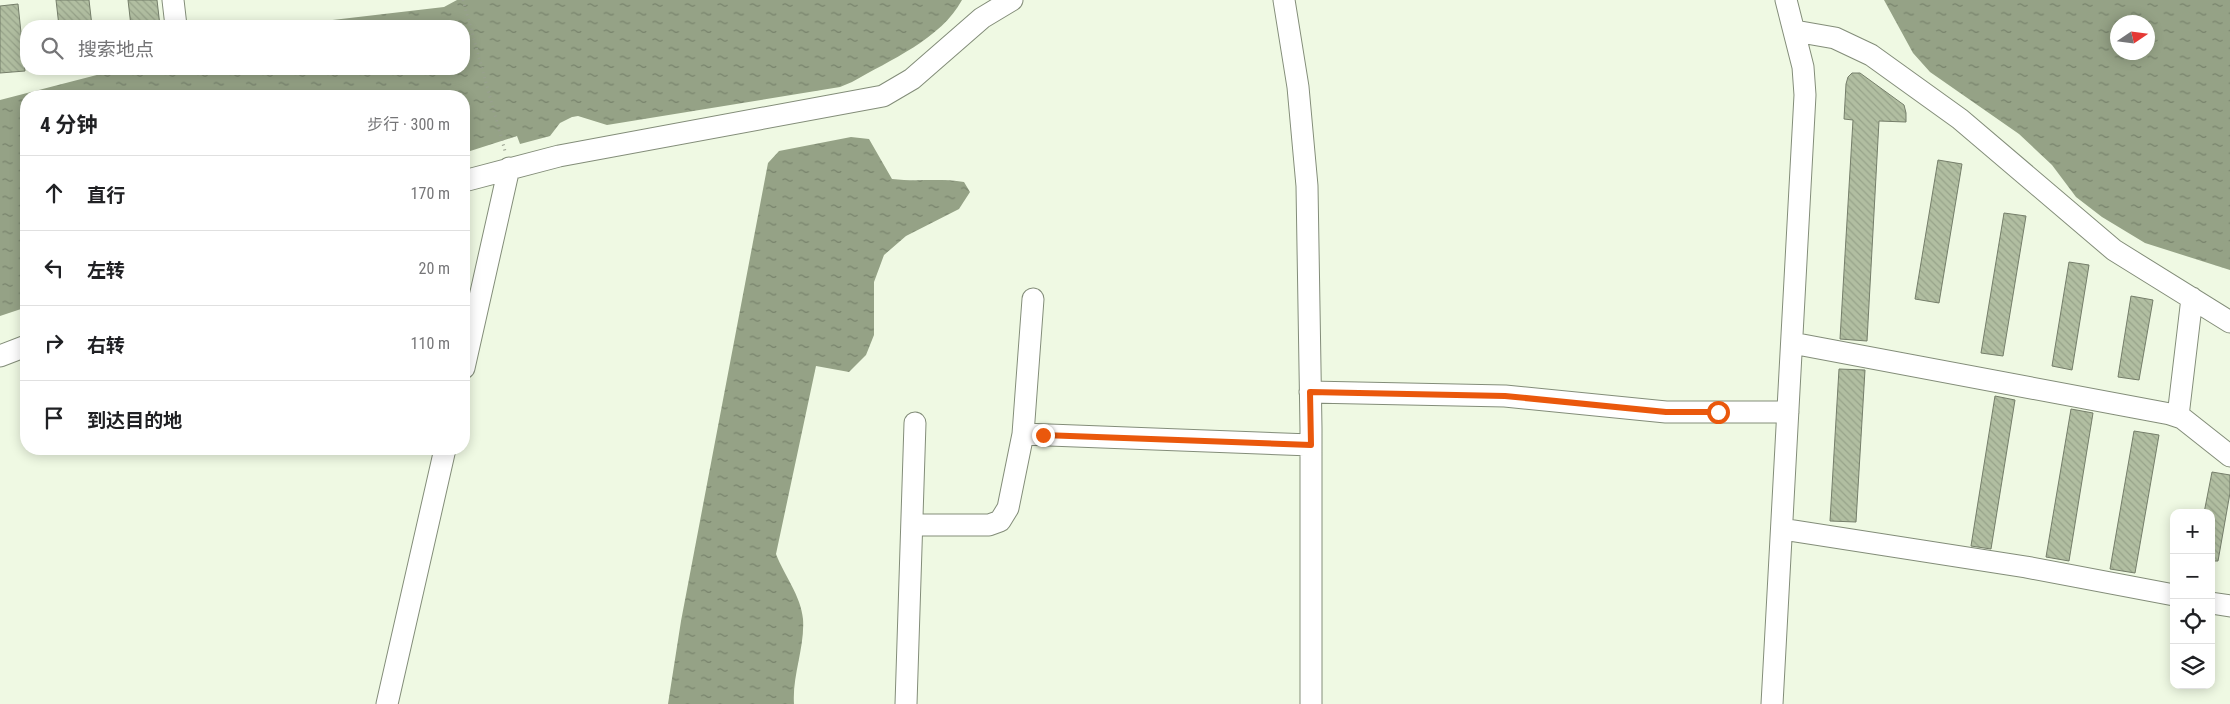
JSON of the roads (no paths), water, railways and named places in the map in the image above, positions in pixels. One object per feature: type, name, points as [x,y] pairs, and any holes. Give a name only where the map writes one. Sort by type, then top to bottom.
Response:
[{"type":"street","points":[[173,0],[175,20]]},
{"type":"street","points":[[470,180],[509,168],[559,156],[883,96],[912,80],[982,18],[1012,0]]},
{"type":"street","points":[[1772,704],[1805,95],[1803,67],[1786,0]]},
{"type":"street","points":[[1288,1],[1307,186],[1311,445],[1311,704]]},
{"type":"street","points":[[1795,31],[1834,38],[1871,55],[1960,119],[2114,250],[2230,322]]},
{"type":"street","points":[[470,341],[509,168]]},
{"type":"street","points":[[2178,416],[2192,298]]},
{"type":"street","points":[[912,525],[989,525],[1000,521],[1008,508],[1023,434],[1033,299]]},
{"type":"street","points":[[1792,343],[2178,416],[2230,456]]},
{"type":"street","points":[[0,356],[20,348]]},
{"type":"street","points":[[1310,392],[1505,396],[1666,412],[1788,412]]},
{"type":"street","points":[[906,704],[915,422]]},
{"type":"street","points":[[1023,434],[1311,445]]},
{"type":"street","points":[[387,704],[444,455]]},
{"type":"street","points":[[1782,529],[2026,567],[2170,594]]},
{"type":"street","points":[[2215,603],[2230,606]]},
{"type":"water","points":[[457,0],[962,0],[953,14],[928,37],[898,57],[840,87],[607,125],[578,116],[572,117],[560,123],[550,136],[520,144],[517,136],[470,151],[470,90],[39,90],[97,75],[470,75],[470,20],[332,20],[444,7]]},
{"type":"water","points":[[1884,0],[2230,0],[2230,270],[2145,243],[2102,217],[2076,197],[2052,165],[2019,134],[1930,72],[1913,53]]},
{"type":"water","points":[[20,95],[20,309],[0,316],[0,100]]},
{"type":"water","points":[[851,137],[869,139],[892,179],[964,182],[970,192],[959,209],[906,236],[884,255],[874,282],[874,335],[866,355],[849,372],[816,366],[776,554],[802,610],[803,630],[795,683],[794,704],[668,704],[681,621],[768,163],[779,151]]}]
